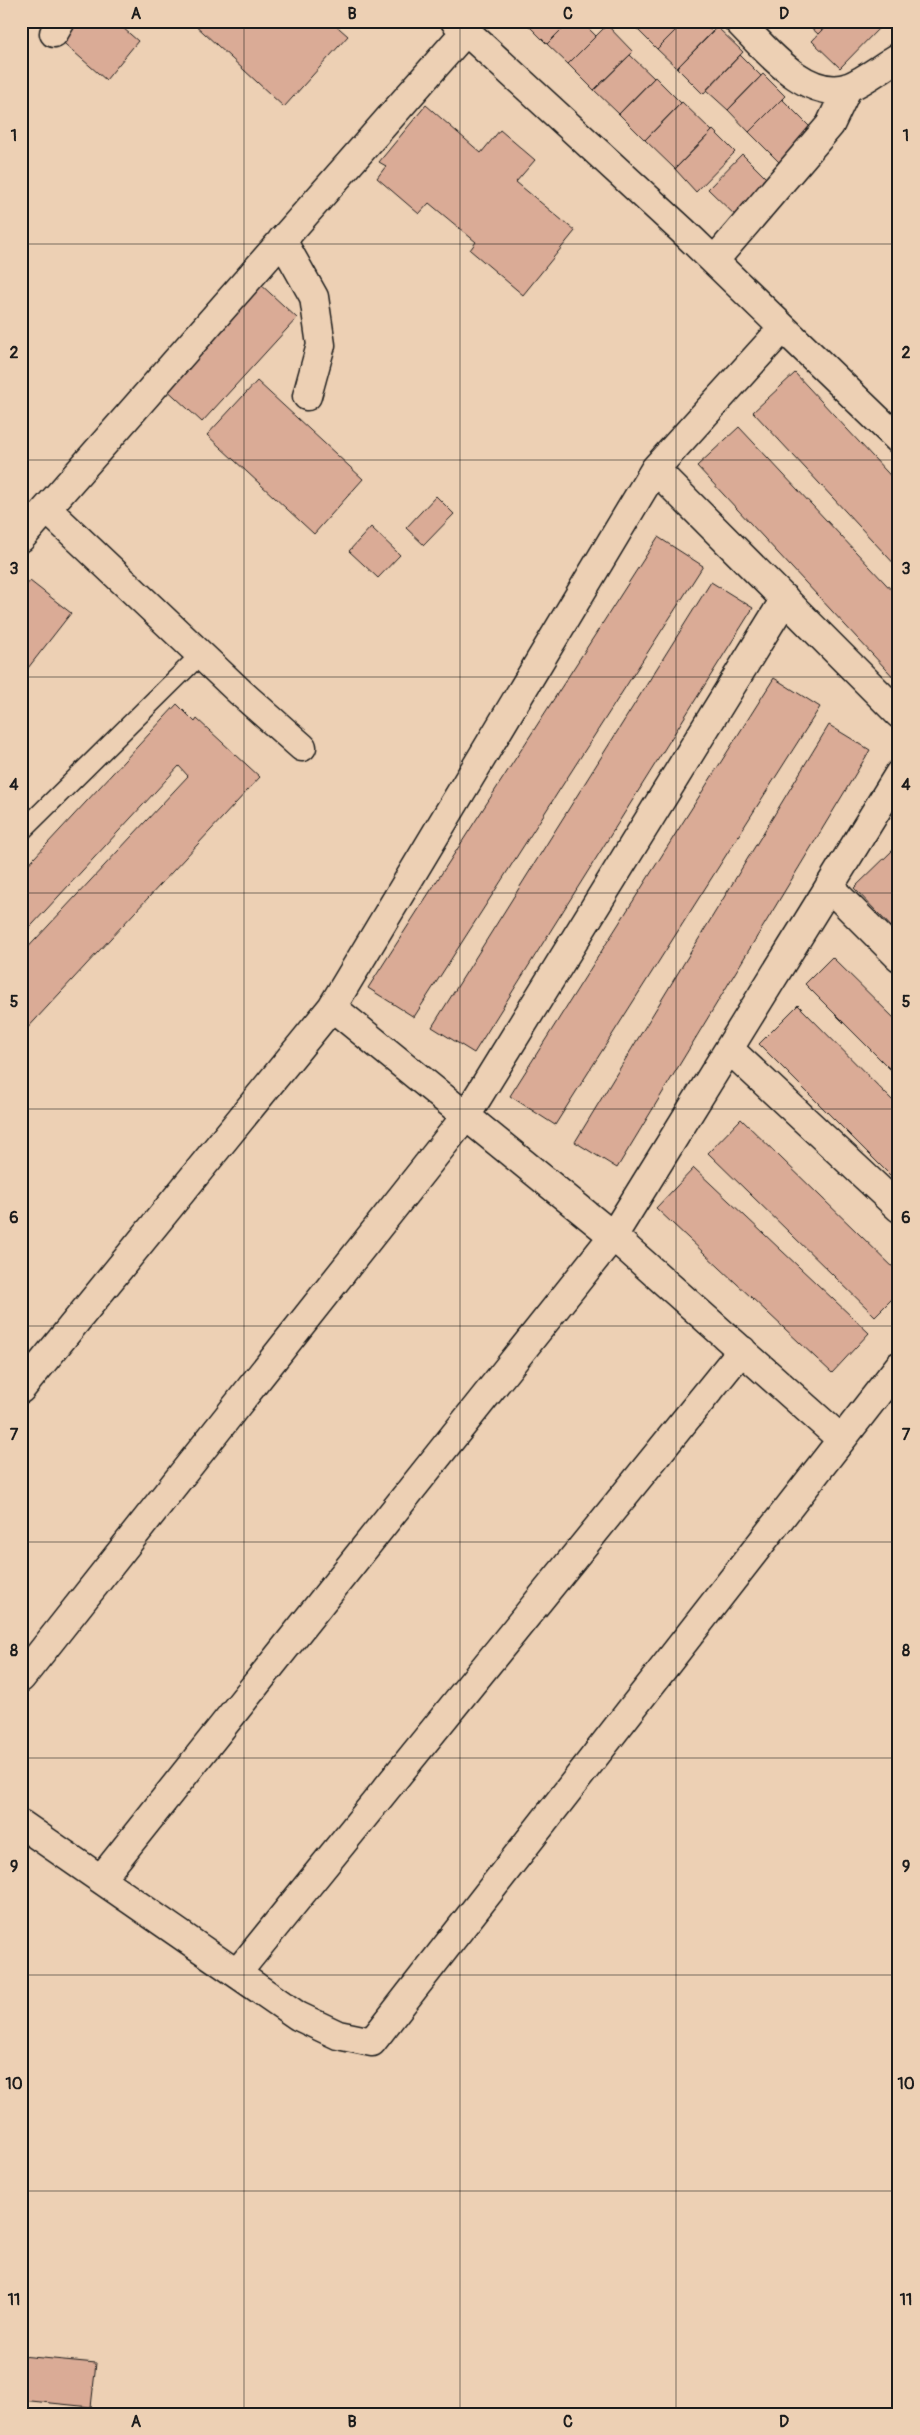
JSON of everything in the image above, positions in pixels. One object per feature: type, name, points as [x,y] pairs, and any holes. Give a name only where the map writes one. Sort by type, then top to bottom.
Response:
[{"type":"street","points":[[738,21],[799,79],[822,88],[848,87],[899,57]]},
{"type":"street","points":[[21,538],[282,240],[460,27],[714,260],[899,440]]},
{"type":"street","points":[[714,260],[830,125],[848,87]]},
{"type":"street","points":[[282,240],[314,297],[321,345],[307,396]]},
{"type":"street","points":[[21,1389],[332,1007],[655,469],[783,328]]},
{"type":"street","points":[[655,469],[899,714]]},
{"type":"street","points":[[47,508],[302,747]]},
{"type":"street","points":[[21,1678],[466,1116],[785,600]]},
{"type":"street","points":[[101,1879],[613,1236],[899,774]]},
{"type":"street","points":[[829,887],[899,957]]},
{"type":"street","points":[[332,1007],[613,1236],[841,1439]]},
{"type":"street","points":[[729,1049],[899,1208]]},
{"type":"street","points":[[237,1973],[742,1350]]},
{"type":"street","points":[[21,1824],[298,2016],[338,2035],[372,2042],[899,1366]]},
{"type":"lane","points":[[21,832],[201,654]]},
{"type":"building","points":[[72,21],[115,21],[138,41],[106,80],[58,38]]},
{"type":"building","points":[[191,21],[331,21],[348,36],[284,107]]},
{"type":"building","points":[[526,21],[570,21],[547,44]]},
{"type":"building","points":[[570,21],[581,21],[596,36],[568,64],[547,44]]},
{"type":"building","points":[[629,21],[644,21],[637,29]]},
{"type":"building","points":[[644,21],[685,21],[657,49],[637,29]]},
{"type":"building","points":[[685,21],[701,21],[713,32],[677,68],[657,49]]},
{"type":"building","points":[[804,21],[831,21],[818,34]]},
{"type":"building","points":[[831,21],[875,21],[880,27],[840,68],[812,41]]},
{"type":"building","points":[[886,21],[899,21],[899,33]]},
{"type":"building","points":[[607,25],[633,52],[594,90],[568,64]]},
{"type":"building","points":[[717,27],[743,52],[703,94],[677,68]]},
{"type":"building","points":[[630,55],[654,78],[619,114],[594,90]]},
{"type":"building","points":[[740,55],[761,76],[728,110],[706,90]]},
{"type":"building","points":[[763,74],[785,96],[749,132],[728,110]]},
{"type":"building","points":[[655,77],[681,103],[645,140],[619,114]]},
{"type":"building","points":[[782,99],[813,130],[780,163],[749,132]]},
{"type":"building","points":[[682,102],[712,131],[675,169],[645,140]]},
{"type":"building","points":[[426,105],[481,153],[500,130],[535,160],[516,182],[575,231],[523,295],[470,250],[476,242],[429,203],[419,214],[377,178],[386,166],[379,162]]},
{"type":"building","points":[[713,130],[735,152],[696,192],[675,169]]},
{"type":"building","points":[[742,154],[774,186],[740,220],[708,189]]},
{"type":"building","points":[[258,282],[297,318],[202,422],[162,385]]},
{"type":"building","points":[[795,373],[899,485],[899,569],[753,412]]},
{"type":"building","points":[[257,381],[363,479],[314,534],[207,435]]},
{"type":"building","points":[[739,427],[899,598],[899,683],[697,466]]},
{"type":"building","points":[[436,496],[454,514],[424,545],[406,528]]},
{"type":"building","points":[[371,527],[400,555],[378,578],[349,551]]},
{"type":"building","points":[[658,537],[703,566],[414,1017],[368,988]]},
{"type":"building","points":[[30,581],[71,613],[21,677],[21,592]]},
{"type":"building","points":[[711,582],[753,608],[474,1053],[432,1027]]},
{"type":"building","points":[[774,678],[820,707],[555,1125],[510,1096]]},
{"type":"building","points":[[177,704],[195,722],[197,719],[260,777],[23,1033],[21,955],[188,776],[179,766],[21,937],[21,872]]},
{"type":"building","points":[[829,725],[870,750],[617,1168],[575,1142]]},
{"type":"building","points":[[893,850],[899,857],[899,935],[854,888]]},
{"type":"building","points":[[832,957],[899,1023],[899,1078],[805,984]]},
{"type":"building","points":[[798,1005],[899,1107],[899,1184],[759,1044]]},
{"type":"building","points":[[741,1119],[899,1273],[899,1292],[875,1316],[708,1153]]},
{"type":"building","points":[[694,1168],[869,1333],[832,1373],[656,1208]]},
{"type":"building","points":[[21,2356],[96,2363],[91,2407],[21,2400]]}]
